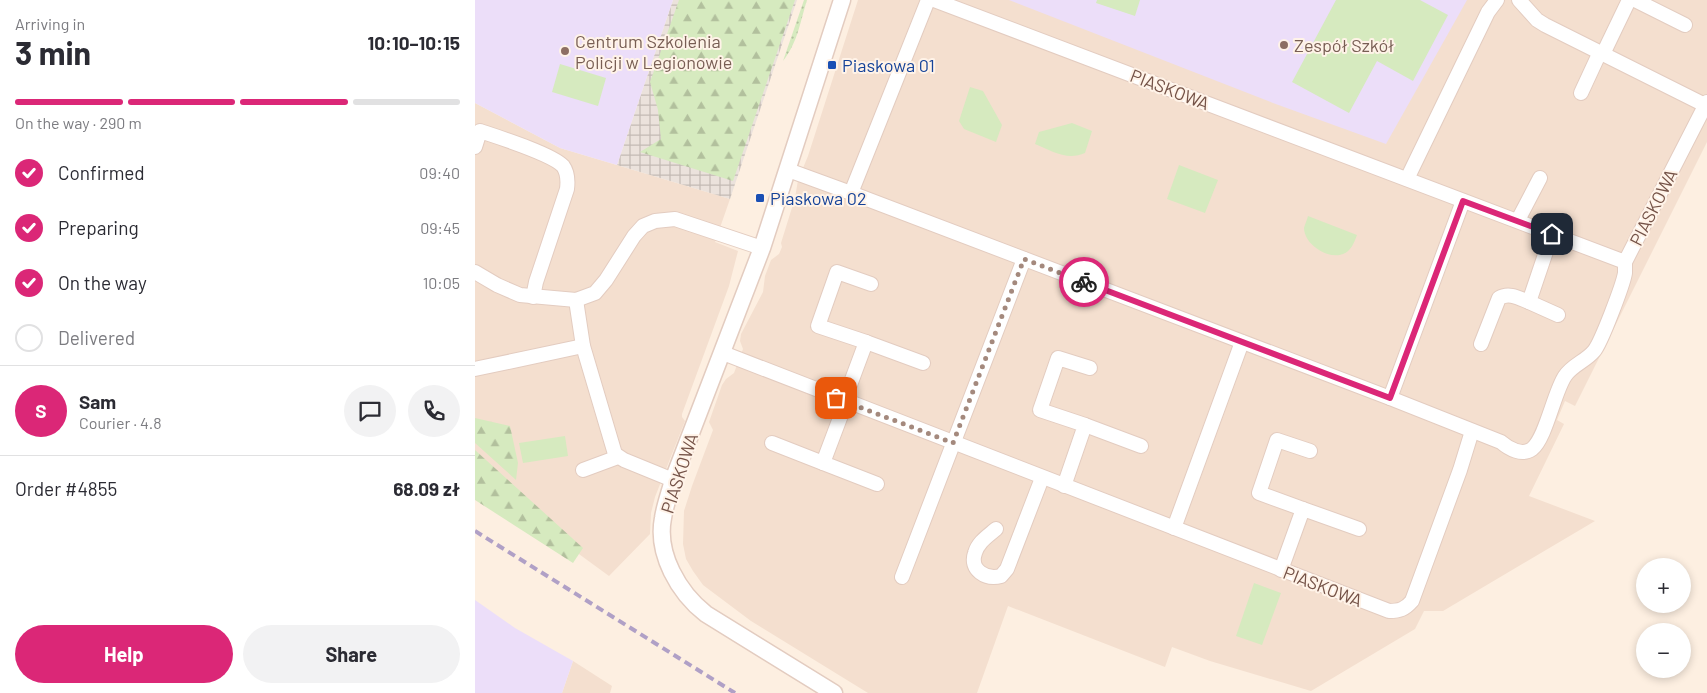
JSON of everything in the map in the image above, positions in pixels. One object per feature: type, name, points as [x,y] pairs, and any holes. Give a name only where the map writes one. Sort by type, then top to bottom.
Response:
[{"type":"street","name":"PIASKOWA","points":[[834,693],[706,614],[693,604],[673,574],[667,558],[663,538],[663,519],[673,480],[723,354],[762,248],[842,0]]},
{"type":"street","points":[[851,193],[928,0]]},
{"type":"street","name":"PIASKOWA","points":[[933,0],[1625,262],[1706,104],[1537,20],[1519,0]]},
{"type":"street","points":[[1407,179],[1488,12],[1497,0]]},
{"type":"street","points":[[1581,93],[1629,0]]},
{"type":"street","points":[[1635,0],[1685,25]]},
{"type":"street","points":[[475,147],[480,131],[555,160],[565,170],[567,189],[533,296]]},
{"type":"street","points":[[788,170],[1390,398],[1501,442],[1509,449],[1527,452],[1533,448],[1540,437],[1565,375],[1595,351],[1625,274],[1625,262]]},
{"type":"street","points":[[1518,220],[1540,178]]},
{"type":"street","points":[[1390,398],[1463,201]]},
{"type":"street","points":[[475,272],[520,296],[576,300],[595,293],[606,280],[634,236],[643,226],[655,222],[675,219],[762,248]]},
{"type":"street","points":[[1529,302],[1552,234]]},
{"type":"street","points":[[902,577],[1024,259]]},
{"type":"street","points":[[871,284],[837,272],[818,326],[923,363]]},
{"type":"street","points":[[1481,344],[1499,298],[1503,296],[1509,295],[1559,315]]},
{"type":"street","points":[[576,300],[583,346],[612,448],[617,458]]},
{"type":"street","points":[[847,394],[866,342]]},
{"type":"street","points":[[1174,528],[1242,342]]},
{"type":"street","points":[[475,369],[583,346]]},
{"type":"street","name":"PIASKOWA","points":[[723,354],[1381,609],[1397,611],[1405,609],[1412,601],[1472,431]]},
{"type":"street","points":[[1090,368],[1058,358],[1040,410],[1141,446]]},
{"type":"street","points":[[823,463],[843,410]]},
{"type":"street","points":[[1064,486],[1085,425]]},
{"type":"street","points":[[1310,451],[1277,440],[1259,493],[1359,529]]},
{"type":"street","points":[[772,443],[877,484]]},
{"type":"street","points":[[583,470],[617,458],[673,480]]},
{"type":"street","points":[[996,529],[982,540],[975,552],[974,560],[974,566],[977,570],[983,575],[993,577],[1001,576],[1007,570],[1042,478]]},
{"type":"street","points":[[1281,570],[1303,508]]},
{"type":"shaded area","name":"Centrum Szkolenia Policji w Legionowie","points":[[475,0],[673,0],[617,165],[560,148],[475,103]]},
{"type":"shaded area","points":[[673,0],[797,0],[730,199],[617,165]]},
{"type":"shaded area","points":[[858,0],[1707,0],[1707,142],[1575,406],[1565,401],[1557,420],[1564,424],[1529,496],[1595,521],[1443,611],[1424,611],[1415,629],[1311,691],[1210,661],[1172,647],[1165,667],[1008,606],[977,693],[868,693],[751,621],[703,585],[693,571],[686,559],[683,544],[684,511],[713,430],[709,422],[722,385],[734,373],[743,349],[740,341],[741,334],[763,292],[765,276],[771,260],[779,254],[782,247],[781,243],[795,198],[798,180],[808,156]]},
{"type":"shaded area","name":"Zespół Szkół","points":[[1009,0],[1467,0],[1386,144],[1273,103]]},
{"type":"shaded area","points":[[475,103],[560,148],[730,199],[715,242],[738,251],[729,286],[682,414],[685,421],[655,497],[651,513],[650,534],[609,576],[475,478]]},
{"type":"shaded area","points":[[475,600],[515,628],[573,661],[562,693],[475,693]]},
{"type":"shaded area","points":[[573,661],[612,686],[610,693],[562,693]]},
{"type":"green space","points":[[679,0],[795,0],[733,181],[640,152],[661,139],[658,110],[650,82]]},
{"type":"green space","points":[[804,0],[807,0],[798,32],[792,47],[783,61]]},
{"type":"green space","points":[[1097,0],[1140,0],[1135,16],[1096,3]]},
{"type":"green space","points":[[1336,0],[1420,0],[1448,15],[1413,81],[1377,61],[1349,113],[1292,82]]},
{"type":"green space","points":[[560,64],[606,78],[598,106],[552,92]]},
{"type":"green space","points":[[970,87],[983,91],[1002,125],[996,142],[964,129],[959,121]]},
{"type":"green space","points":[[1072,123],[1092,131],[1085,153],[1066,156],[1035,144],[1039,132]]},
{"type":"green space","points":[[1179,165],[1218,180],[1205,213],[1167,199]]},
{"type":"green space","points":[[1308,216],[1357,235],[1350,249],[1343,254],[1331,255],[1312,245],[1305,234],[1304,228]]},
{"type":"green space","points":[[475,418],[510,426],[518,463],[516,480],[475,443]]},
{"type":"green space","points":[[565,436],[568,456],[523,463],[519,443]]},
{"type":"green space","points":[[475,450],[583,548],[573,563],[475,500]]},
{"type":"green space","points":[[1254,583],[1281,593],[1262,645],[1236,636]]},
{"type":"railway","points":[[475,531],[735,693]]},
{"type":"way so far","points":[[836,398],[953,443],[1024,259],[1084,282]]},
{"type":"place","name":"Zespół Szkół","points":[[1284,45]]},
{"type":"place","name":"Centrum Szkolenia Policji w Legionowie","points":[[565,51]]},
{"type":"place","name":"Piaskowa 01","points":[[832,65]]},
{"type":"place","name":"Piaskowa 02","points":[[760,198]]},
{"type":"route","points":[[1084,282],[1390,398],[1463,201],[1552,234]]}]
